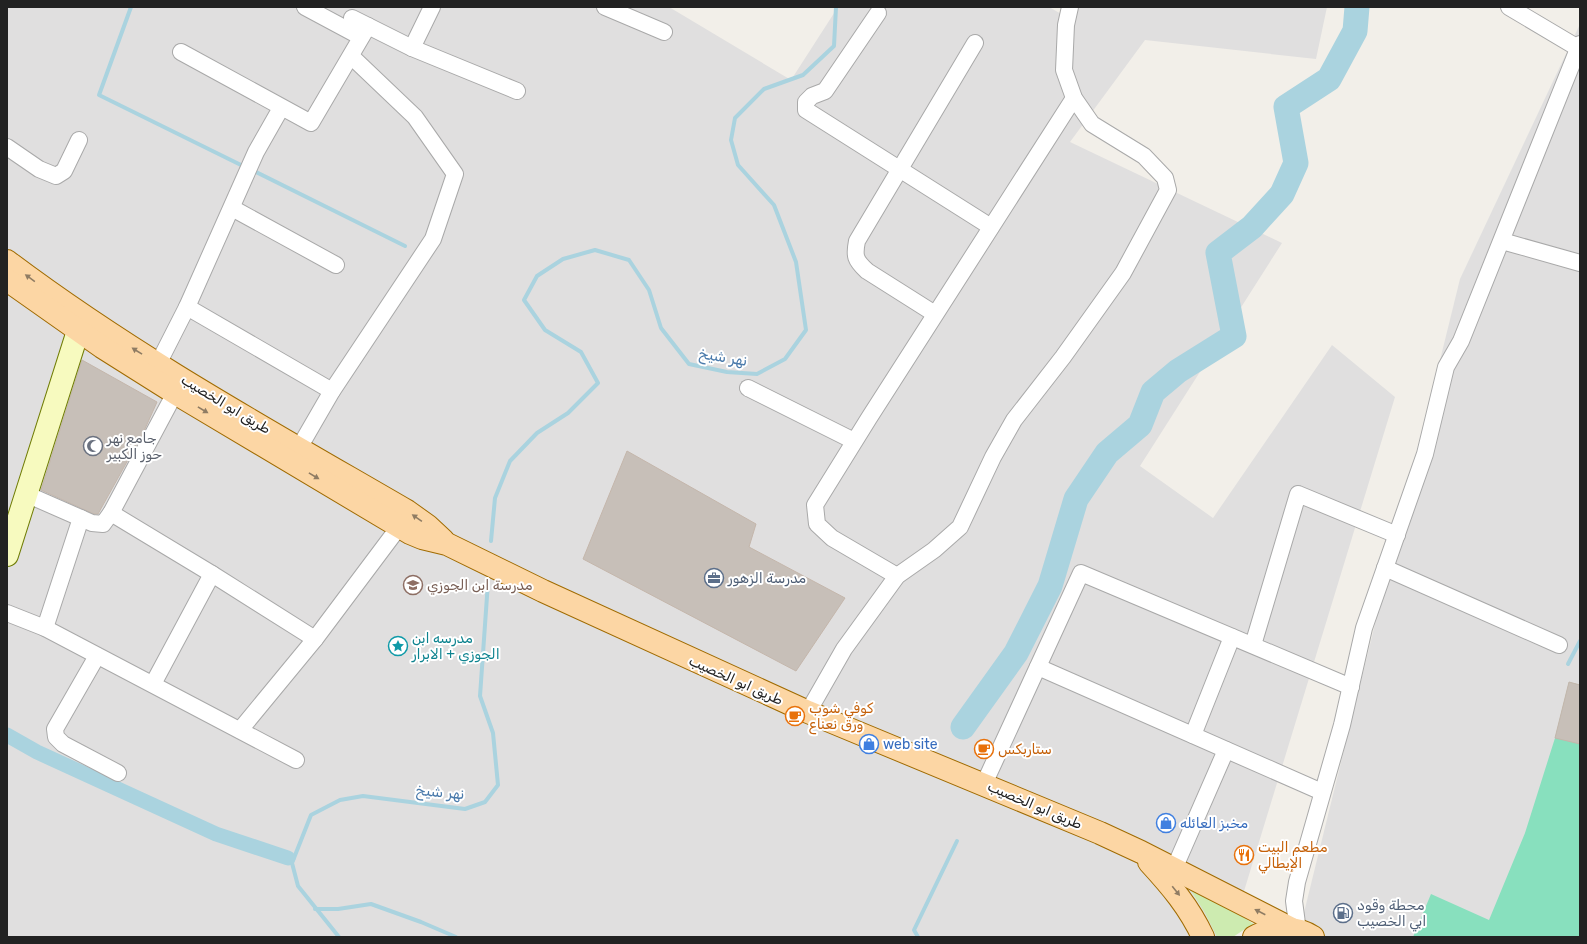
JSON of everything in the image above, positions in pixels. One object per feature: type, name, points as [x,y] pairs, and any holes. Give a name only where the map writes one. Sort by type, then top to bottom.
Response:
[{"type":"main road","name":"طريق ابو الخصيب","points":[[7,261],[70,307],[158,364],[418,518],[447,544]]},
{"type":"main road","name":"طريق ابو الخصيب","points":[[7,280],[78,331],[175,393],[399,527],[422,538],[447,544],[543,591],[808,712],[1057,814],[1141,852],[1306,934]]},
{"type":"main road","name":"طريق ابو الخصيب","points":[[1141,852],[1180,896],[1203,937]]},
{"type":"main road","points":[[1254,937],[1261,933],[1276,929],[1306,934]]},
{"type":"street","points":[[305,7],[352,18],[364,31],[412,48],[517,91]]},
{"type":"street","points":[[412,48],[432,7]]},
{"type":"street","points":[[605,7],[664,32]]},
{"type":"street","points":[[808,712],[844,649],[897,576],[934,550],[960,527],[993,457],[1014,420],[1063,357],[1123,273],[1168,190],[1165,178],[1144,156],[1092,124],[1074,98],[1064,70],[1066,24],[1070,7]]},
{"type":"street","points":[[1306,934],[1294,901],[1296,882],[1342,724],[1364,628],[1425,454],[1446,367],[1461,341],[1579,46],[1509,7]]},
{"type":"street","points":[[878,13],[825,90],[812,96],[806,102],[806,110],[991,227]]},
{"type":"street","points":[[181,52],[311,124],[364,31]]},
{"type":"street","points":[[935,314],[867,270],[858,263],[854,253],[857,241],[975,43]]},
{"type":"street","points":[[299,448],[332,391],[433,239],[456,174],[415,117],[351,56]]},
{"type":"street","points":[[897,576],[832,538],[817,524],[816,505],[854,441],[1074,98]]},
{"type":"street","points":[[158,364],[232,208],[256,152],[281,108]]},
{"type":"street","points":[[7,147],[39,169],[56,176],[64,171],[80,140]]},
{"type":"street","points":[[232,208],[336,264]]},
{"type":"street","points":[[1502,241],[1580,262]]},
{"type":"street","points":[[186,307],[332,391]]},
{"type":"street","points":[[7,555],[78,331]]},
{"type":"street","points":[[748,388],[854,441]]},
{"type":"street","points":[[26,494],[92,523],[103,524],[111,513],[175,393]]},
{"type":"street","points":[[1253,645],[1298,494],[1397,535]]},
{"type":"street","points":[[111,513],[315,639]]},
{"type":"street","points":[[45,628],[81,518]]},
{"type":"street","points":[[240,730],[315,639],[399,527]]},
{"type":"street","points":[[1385,568],[1559,645]]},
{"type":"street","points":[[984,784],[1081,572],[1351,687]]},
{"type":"street","points":[[153,684],[212,574]]},
{"type":"street","points":[[7,613],[45,628],[296,760]]},
{"type":"street","points":[[1193,735],[1232,637]]},
{"type":"street","points":[[98,656],[55,729],[56,737],[63,744],[118,773]]},
{"type":"street","points":[[1038,667],[1322,792]]},
{"type":"street","points":[[1174,869],[1226,750]]},
{"type":"shaded area","points":[[7,7],[669,7],[791,80],[838,7],[1049,7],[1070,19],[1072,7],[1327,7],[1316,59],[1145,40],[1070,142],[1282,243],[1140,466],[1213,518],[1332,345],[1395,397],[1230,937],[7,937]]},
{"type":"shaded area","points":[[1580,24],[1580,937],[1298,937],[1460,279]]},
{"type":"green space","points":[[1569,682],[1580,685],[1580,937],[1413,937],[1431,894],[1489,920],[1525,833],[1555,738]]},
{"type":"green space","points":[[1190,889],[1233,910],[1255,925],[1245,929],[1233,937],[1217,937],[1205,913]]},
{"type":"building","name":"جامع نهر حوز الكبير","points":[[82,360],[157,402],[144,431],[98,514],[94,514],[41,490]]},
{"type":"building","name":"مدرسة الزهور","points":[[627,451],[756,524],[749,547],[845,598],[796,671],[583,559]]},
{"type":"building","points":[[1569,682],[1580,685],[1580,744],[1555,738]]},
{"type":"waterway","points":[[131,7],[99,95],[245,167]]},
{"type":"waterway","name":"نهر شيخ","points":[[491,541],[495,498],[510,461],[537,433],[568,413],[598,383],[581,352],[545,330],[524,300],[537,276],[563,259],[595,250],[629,260],[649,290],[661,328],[689,364],[727,372],[757,374],[785,359],[806,330],[796,262],[774,205],[738,165],[731,140],[735,118],[764,89],[803,75],[834,46],[836,7]]},
{"type":"waterway","points":[[963,727],[1016,653],[1050,586],[1076,499],[1107,453],[1140,425],[1153,392],[1178,371],[1234,336],[1218,253],[1252,227],[1282,194],[1296,163],[1286,107],[1329,79],[1355,31],[1357,7]]},
{"type":"waterway","points":[[252,170],[405,246]]},
{"type":"waterway","name":"نهر شيخ","points":[[339,937],[298,886],[292,863],[311,815],[340,800],[363,796],[465,809],[485,802],[498,785],[493,733],[480,696],[488,582]]},
{"type":"waterway","points":[[1568,664],[1580,641]]},
{"type":"waterway","points":[[7,735],[37,752],[216,834],[288,858]]},
{"type":"waterway","points":[[918,937],[914,930],[957,841]]},
{"type":"waterway","points":[[315,909],[338,909],[371,904],[421,922],[456,937]]},
{"type":"place","name":"جامع نهر حوز الكبير","points":[[93,446]]},
{"type":"place","name":"مدرسة الزهور","points":[[714,578]]},
{"type":"place","name":"مدرسة ابن الجوزي","points":[[413,585]]},
{"type":"place","name":"مدرسه ابن الجوزي + الابرار","points":[[398,646]]},
{"type":"place","name":"كوفي شوب ورق نعناع","points":[[795,716]]},
{"type":"place","name":"web site","points":[[869,744]]},
{"type":"place","name":"ستاربكس","points":[[984,749]]},
{"type":"place","name":"مخبز العائله","points":[[1166,823]]},
{"type":"place","name":"مطعم البيت الإيطالي","points":[[1244,855]]},
{"type":"place","name":"محطة وقود ابي الخصيب","points":[[1343,913]]}]
